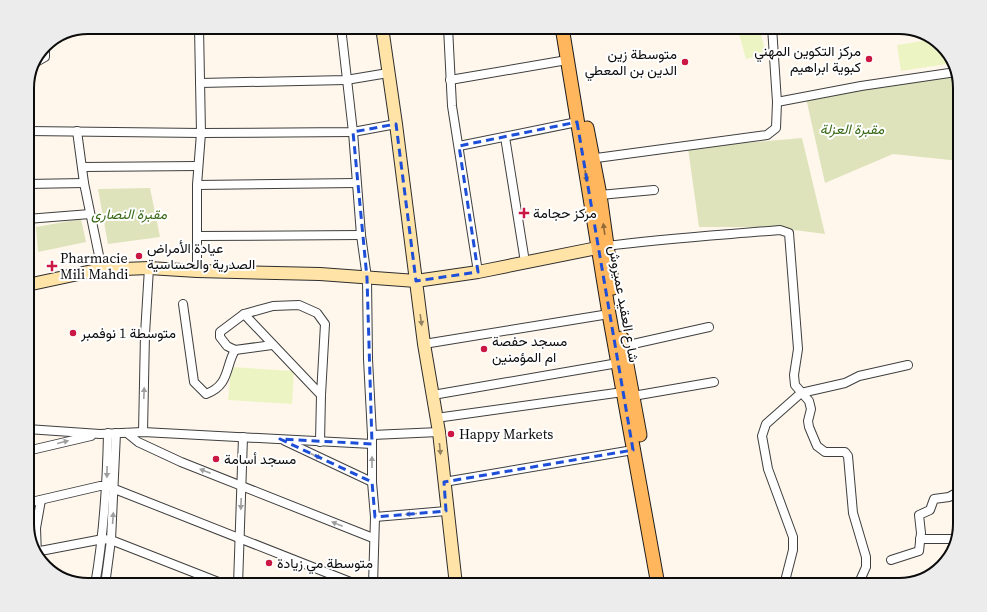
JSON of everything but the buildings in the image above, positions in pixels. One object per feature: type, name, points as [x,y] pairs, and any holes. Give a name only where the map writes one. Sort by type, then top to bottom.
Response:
[{"type":"main road","name":"شارع العقيد عميروش","points":[[563,34],[577,122],[600,195],[602,247],[624,346],[633,450],[657,578]]},
{"type":"main road","name":"شارع العقيد عميروش","points":[[571,34],[602,247],[609,314],[618,363],[628,394],[664,578]]},
{"type":"street","points":[[197,271],[197,185],[201,134],[199,34]]},
{"type":"street","points":[[343,34],[346,80],[353,132],[361,235],[367,278],[372,482],[375,517],[373,538],[373,578]]},
{"type":"street","points":[[383,34],[424,344],[439,432],[446,511],[455,578]]},
{"type":"street","points":[[448,34],[450,80],[478,272]]},
{"type":"street","points":[[589,159],[767,135],[776,128],[777,102],[772,34]]},
{"type":"street","points":[[450,80],[567,60]]},
{"type":"street","points":[[200,83],[346,80],[388,73]]},
{"type":"street","points":[[777,102],[861,86],[951,73]]},
{"type":"street","points":[[459,146],[577,122]]},
{"type":"street","points":[[34,131],[201,134],[353,132],[396,124]]},
{"type":"street","points":[[77,131],[84,183],[102,270]]},
{"type":"street","points":[[505,137],[525,262]]},
{"type":"street","points":[[83,167],[198,166]]},
{"type":"street","points":[[34,184],[84,183]]},
{"type":"street","points":[[197,185],[356,183]]},
{"type":"street","points":[[600,195],[654,190]]},
{"type":"street","points":[[34,218],[90,214]]},
{"type":"street","points":[[34,284],[102,270],[149,268],[197,271],[320,274],[416,282],[478,272],[602,247],[653,240],[700,238],[780,230],[788,232],[798,349],[794,375],[795,385],[809,401],[811,409],[808,421],[809,427],[817,446],[825,452],[845,452],[848,456],[852,513],[866,557],[866,567],[861,578]]},
{"type":"street","points":[[197,236],[361,235]]},
{"type":"street","points":[[142,432],[149,268]]},
{"type":"street","points":[[183,304],[194,382],[203,392],[206,394],[210,392],[226,378],[228,363],[235,350]]},
{"type":"street","points":[[272,345],[235,350],[227,346],[219,334],[244,314],[273,306],[299,305],[317,313],[325,324],[320,442]]},
{"type":"street","points":[[244,314],[321,395]]},
{"type":"street","points":[[424,344],[609,314]]},
{"type":"street","points":[[624,346],[709,327]]},
{"type":"street","points":[[433,394],[618,363]]},
{"type":"street","points":[[786,578],[793,550],[793,537],[772,481],[762,436],[766,424],[802,393],[845,383],[860,376],[908,365]]},
{"type":"street","points":[[436,418],[714,382]]},
{"type":"street","points":[[34,429],[104,433],[142,432],[372,444]]},
{"type":"street","points":[[372,435],[439,432]]},
{"type":"street","points":[[34,449],[104,433]]},
{"type":"street","points":[[104,433],[111,488]]},
{"type":"street","points":[[105,578],[116,433]]},
{"type":"street","points":[[127,433],[138,442],[181,462],[373,538]]},
{"type":"street","points":[[238,578],[243,437]]},
{"type":"street","points":[[280,439],[372,482]]},
{"type":"street","points":[[444,482],[633,450]]},
{"type":"street","points":[[34,502],[100,486],[111,488],[340,578]]},
{"type":"street","points":[[891,560],[919,551],[920,513],[930,510],[933,501],[936,498],[949,497],[953,495]]},
{"type":"street","points":[[34,522],[41,500]]},
{"type":"street","points":[[375,517],[446,511]]},
{"type":"street","points":[[97,578],[107,539]]},
{"type":"street","points":[[42,552],[107,539],[208,578]]},
{"type":"street","points":[[920,539],[951,539]]},
{"type":"highlighted area","points":[[577,122],[633,450],[444,482],[446,511],[375,517],[372,482],[280,439],[372,444],[367,278],[353,132],[396,124],[416,281],[478,272],[459,146]]},
{"type":"green space","points":[[739,34],[761,34],[766,54],[746,59]]},
{"type":"green space","points":[[925,40],[937,50],[947,64],[901,71],[897,45]]},
{"type":"green space","name":"مقبرة العزلة","points":[[951,76],[953,85],[953,160],[893,154],[825,183],[806,98]]},
{"type":"green space","name":"مقبرة العزلة","points":[[802,138],[825,234],[771,227],[699,227],[688,148]]},
{"type":"green space","name":"مقبرة النصارى","points":[[150,188],[160,237],[108,244],[98,189]]},
{"type":"green space","points":[[81,219],[86,242],[38,252],[36,227]]},
{"type":"green space","points":[[231,367],[294,371],[292,404],[228,400]]},
{"type":"place","name":"مركز التكوين المهني كبوية ابراهيم","points":[[869,59]]},
{"type":"place","name":"متوسطة زين الدين بن المعطي","points":[[685,62]]},
{"type":"place","name":"مركز حجامة","points":[[524,213]]},
{"type":"place","name":"عيادة الأمراض الصدرية والحساسية","points":[[139,256]]},
{"type":"place","name":"Pharmacie Mili Mahdi","points":[[52,266]]},
{"type":"place","name":"متوسطة 1 نوفمبر","points":[[73,333]]},
{"type":"place","name":"مسجد حفصة ام المؤمنين","points":[[484,349]]},
{"type":"place","name":"Happy Markets","points":[[451,434]]},
{"type":"place","name":"مسجد أسامة","points":[[216,459]]},
{"type":"place","name":"متوسطة مي زيادة","points":[[269,563]]}]
